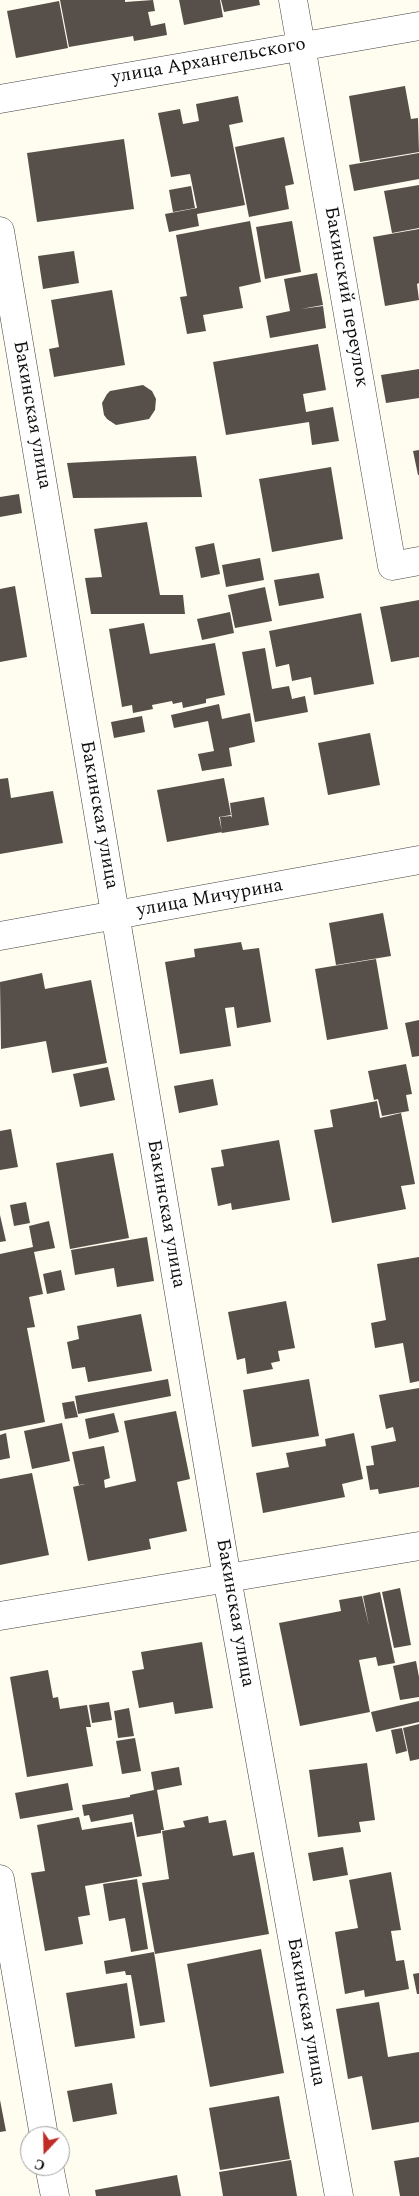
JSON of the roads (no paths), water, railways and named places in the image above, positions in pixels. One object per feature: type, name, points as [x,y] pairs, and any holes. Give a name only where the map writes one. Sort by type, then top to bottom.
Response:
[{"type":"street","name":"Бакинский переулок","points":[[293,0],[392,566],[419,561]]},
{"type":"street","name":"улица Архангельского","points":[[0,99],[419,26]]},
{"type":"street","name":"Бакинская улица","points":[[0,231],[227,1578],[339,2196]]},
{"type":"street","name":"улица Мичурина","points":[[0,936],[115,917],[419,860]]},
{"type":"street","points":[[0,1616],[419,1546]]},
{"type":"street","points":[[0,1879],[42,2126]]},
{"type":"street","points":[[51,2176],[54,2196]]}]
